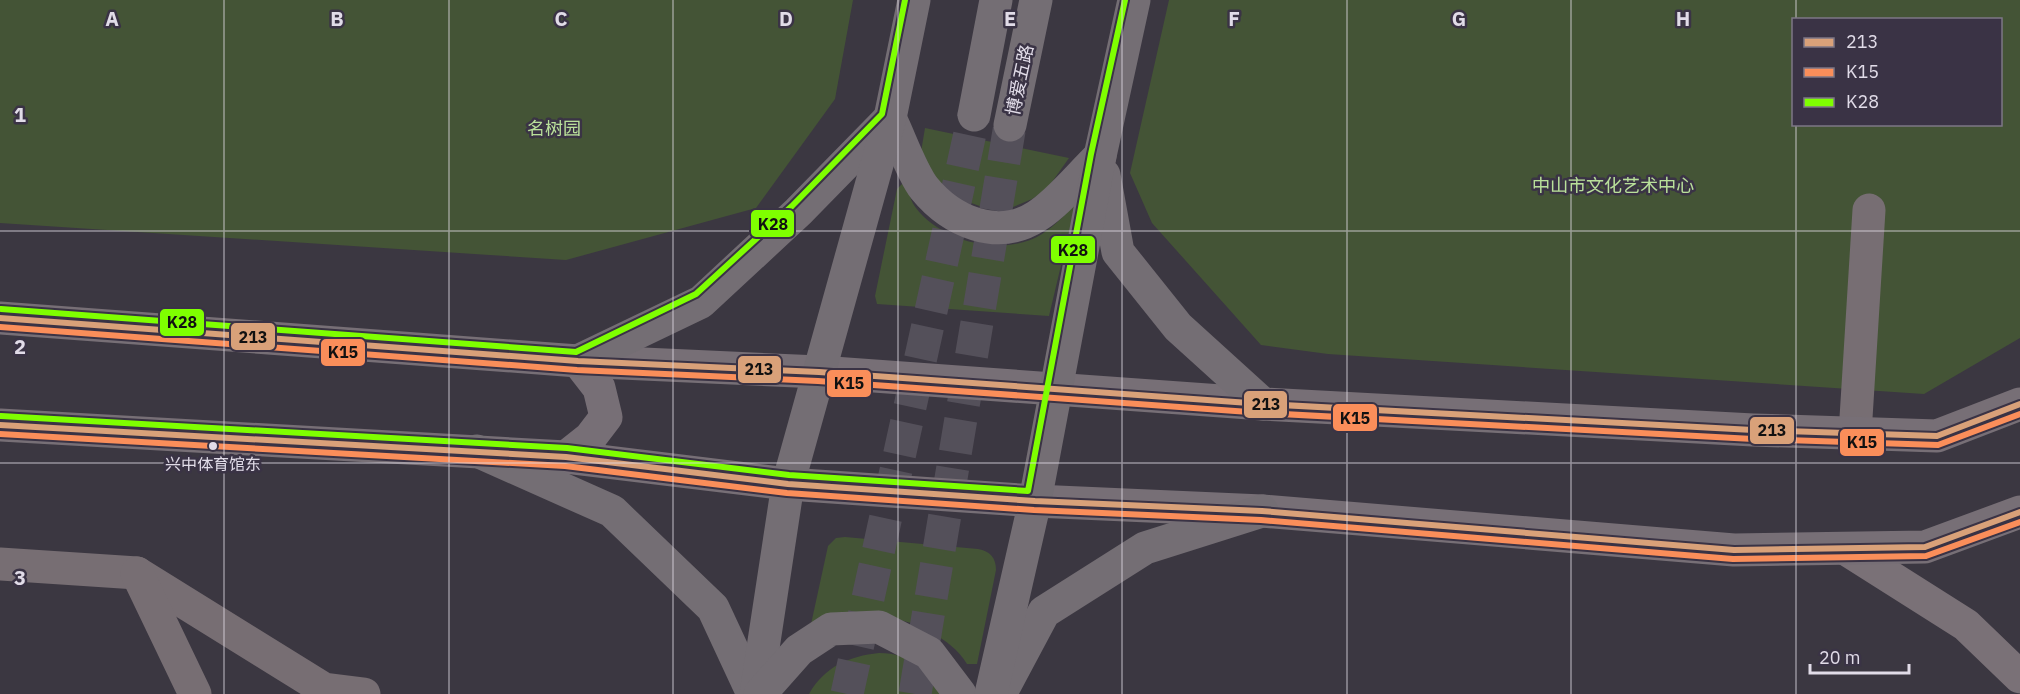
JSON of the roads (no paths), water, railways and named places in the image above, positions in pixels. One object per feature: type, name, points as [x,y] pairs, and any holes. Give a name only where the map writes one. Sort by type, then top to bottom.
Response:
[{"type":"highway","points":[[756,694],[788,484],[891,118],[914,0]]},
{"type":"highway","points":[[974,115],[996,0]]},
{"type":"highway","name":"博爱五路","points":[[1010,125],[1036,0]]},
{"type":"highway","points":[[991,694],[1035,501],[1100,156],[1134,0]]},
{"type":"highway","points":[[891,118],[923,186],[949,213],[971,224],[997,228],[1037,216],[1100,156]]},
{"type":"highway","points":[[578,361],[701,302],[798,212],[891,118]]},
{"type":"highway","points":[[1100,156],[1118,252],[1178,327],[1263,404]]},
{"type":"highway","points":[[477,451],[612,510],[713,608],[756,694]]},
{"type":"highway","points":[[1000,694],[1044,612],[1145,548],[1262,511]]},
{"type":"highway","points":[[756,694],[799,650],[831,629],[879,627],[929,653],[960,694]]},
{"type":"main road","points":[[0,318],[578,361],[819,372],[1263,404],[1856,434],[1937,436],[2020,404]]},
{"type":"main road","points":[[566,457],[590,438],[606,417],[599,388],[578,361]]},
{"type":"main road","points":[[0,425],[566,457],[788,484],[1035,501],[1262,511],[1734,549],[1925,547],[2020,512]]},
{"type":"main road","points":[[1846,549],[1966,625],[2020,677]]},
{"type":"street","points":[[1856,434],[1869,210]]},
{"type":"street","points":[[0,564],[137,573],[324,689],[364,694]]},
{"type":"street","points":[[137,573],[195,694]]},
{"type":"tunnel","points":[[847,694],[974,115]]},
{"type":"tunnel","points":[[915,694],[1010,125]]},
{"type":"place","name":"兴中体育馆东","points":[[213,446]]},
{"type":"park label","name":"名树园","points":[[554,129]]},
{"type":"park label","name":"中山市文化艺术中心","points":[[1613,186]]}]
